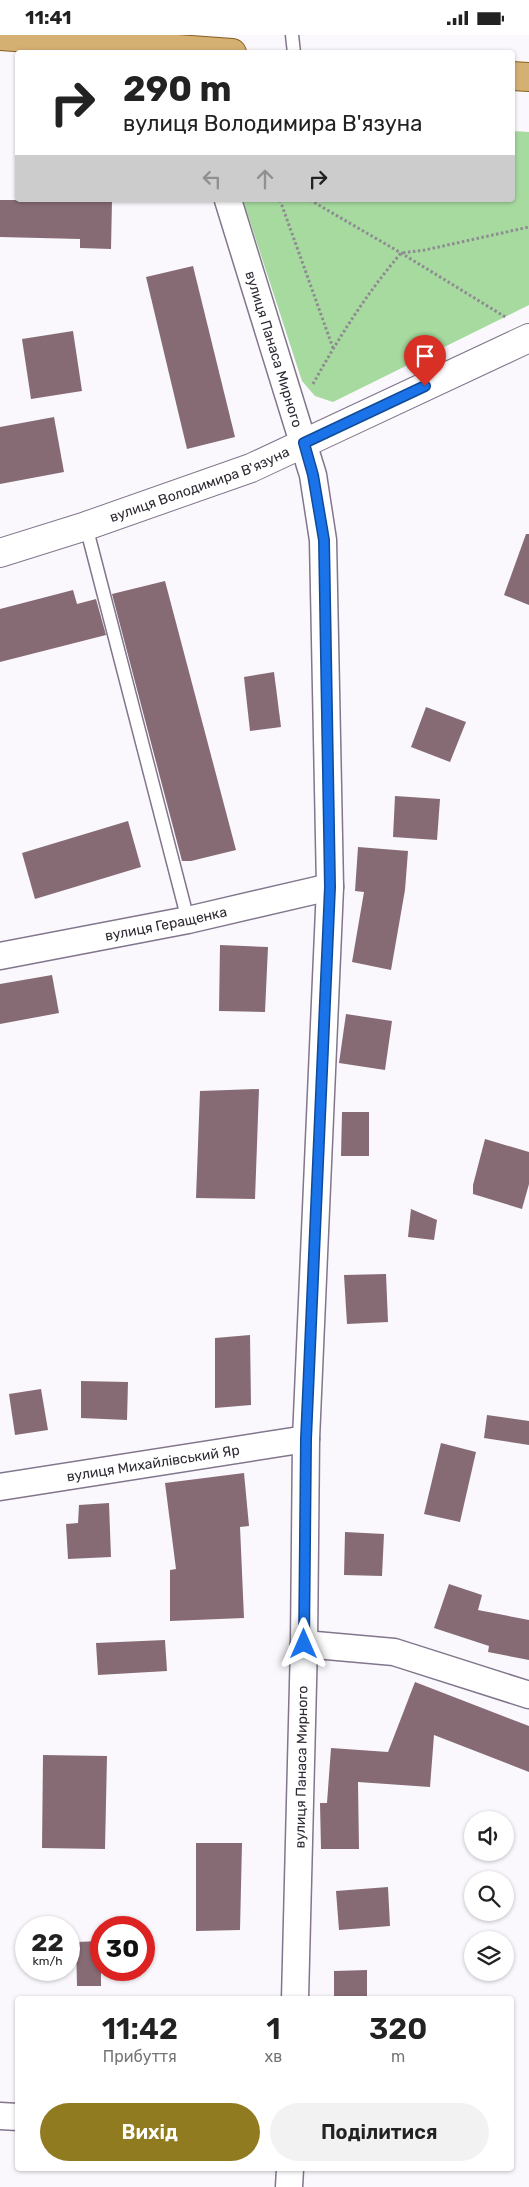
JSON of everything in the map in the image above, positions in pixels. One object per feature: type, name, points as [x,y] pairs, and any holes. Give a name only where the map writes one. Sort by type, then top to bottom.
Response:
[{"type":"main road","points":[[0,36],[175,50]]},
{"type":"main road","points":[[515,76],[529,77]]},
{"type":"main road","name":"вулиця Володимира В'язуна","points":[[0,553],[86,526],[251,468],[304,443],[521,329]]},
{"type":"street","name":"вулиця Панаса Мирного","points":[[229,202],[304,443],[313,475],[324,540],[330,887],[306,1439],[304,1644],[295,1996]]},
{"type":"street","name":"вулиця Геращенка","points":[[0,956],[188,920],[330,887]]},
{"type":"street","name":"вулиця Михайлівський Яр","points":[[0,1487],[306,1439]]},
{"type":"street","points":[[304,1644],[394,1652],[529,1695]]},
{"type":"street","points":[[0,2116],[15,2117]]},
{"type":"street","points":[[289,2187],[290,2171]]},
{"type":"lane","points":[[292,35],[294,50]]},
{"type":"lane","points":[[86,526],[188,920]]},
{"type":"path","points":[[281,202],[333,348]]},
{"type":"path","points":[[313,202],[401,253],[521,329]]},
{"type":"path","points":[[295,417],[333,348],[379,279],[401,253],[425,250],[529,227]]},
{"type":"green space","points":[[515,131],[529,132],[529,305],[333,402],[315,396],[302,381],[244,202],[515,202]]},
{"type":"building","points":[[0,200],[15,200],[15,202],[112,202],[111,249],[80,248],[80,239],[0,237]]},
{"type":"building","points":[[193,266],[235,437],[187,449],[146,277]]},
{"type":"building","points":[[73,331],[82,391],[31,399],[22,339]]},
{"type":"building","points":[[54,417],[64,472],[0,484],[0,427]]},
{"type":"building","points":[[526,534],[529,534],[529,605],[504,595]]},
{"type":"building","points":[[165,581],[236,850],[191,861],[182,861],[112,594]]},
{"type":"building","points":[[73,590],[77,604],[96,599],[106,635],[0,662],[0,609]]},
{"type":"building","points":[[274,672],[281,727],[250,731],[244,677]]},
{"type":"building","points":[[426,707],[466,722],[450,762],[411,747]]},
{"type":"building","points":[[395,796],[440,799],[437,840],[393,837]]},
{"type":"building","points":[[128,821],[141,867],[35,899],[22,853]]},
{"type":"building","points":[[358,847],[408,851],[405,890],[391,970],[352,962],[364,892],[355,891]]},
{"type":"building","points":[[220,945],[268,947],[265,1012],[219,1011]]},
{"type":"building","points":[[52,975],[59,1013],[0,1024],[0,984]]},
{"type":"building","points":[[346,1014],[392,1021],[385,1070],[339,1063]]},
{"type":"building","points":[[259,1089],[255,1199],[196,1198],[200,1091]]},
{"type":"building","points":[[342,1112],[369,1112],[369,1156],[341,1156]]},
{"type":"building","points":[[485,1139],[529,1152],[529,1184],[522,1209],[473,1194],[473,1185]]},
{"type":"building","points":[[411,1209],[437,1220],[434,1240],[408,1237]]},
{"type":"building","points":[[386,1274],[388,1322],[347,1324],[344,1275]]},
{"type":"building","points":[[250,1335],[251,1405],[215,1408],[215,1338]]},
{"type":"building","points":[[81,1381],[128,1382],[127,1420],[81,1418]]},
{"type":"building","points":[[41,1389],[48,1430],[15,1435],[9,1394]]},
{"type":"building","points":[[487,1415],[529,1421],[529,1445],[484,1438]]},
{"type":"building","points":[[441,1443],[476,1452],[460,1522],[424,1514]]},
{"type":"building","points":[[244,1473],[249,1526],[240,1527],[244,1618],[170,1621],[170,1570],[176,1569],[165,1483]]},
{"type":"building","points":[[109,1503],[111,1557],[68,1559],[66,1524],[78,1523],[79,1505]]},
{"type":"building","points":[[345,1532],[384,1534],[382,1576],[344,1575]]},
{"type":"building","points":[[449,1584],[482,1595],[478,1610],[529,1620],[529,1660],[488,1652],[489,1646],[434,1628]]},
{"type":"building","points":[[165,1640],[167,1671],[98,1675],[96,1643]]},
{"type":"building","points":[[415,1682],[529,1726],[529,1772],[434,1735],[430,1787],[358,1782],[359,1849],[321,1849],[320,1803],[327,1803],[331,1748],[388,1752]]},
{"type":"building","points":[[43,1755],[107,1756],[105,1849],[42,1848]]},
{"type":"building","points":[[196,1843],[242,1843],[240,1930],[196,1931]]},
{"type":"building","points":[[388,1887],[390,1926],[339,1930],[336,1891]]},
{"type":"building","points":[[90,1941],[90,1981],[101,1981],[101,1986],[77,1986],[77,1981],[80,1981],[80,1942]]},
{"type":"building","points":[[367,1970],[367,1996],[334,1996],[334,1971]]},
{"type":"route","points":[[304,1644],[306,1439],[330,887],[324,540],[313,475],[304,443],[425,386]]}]
